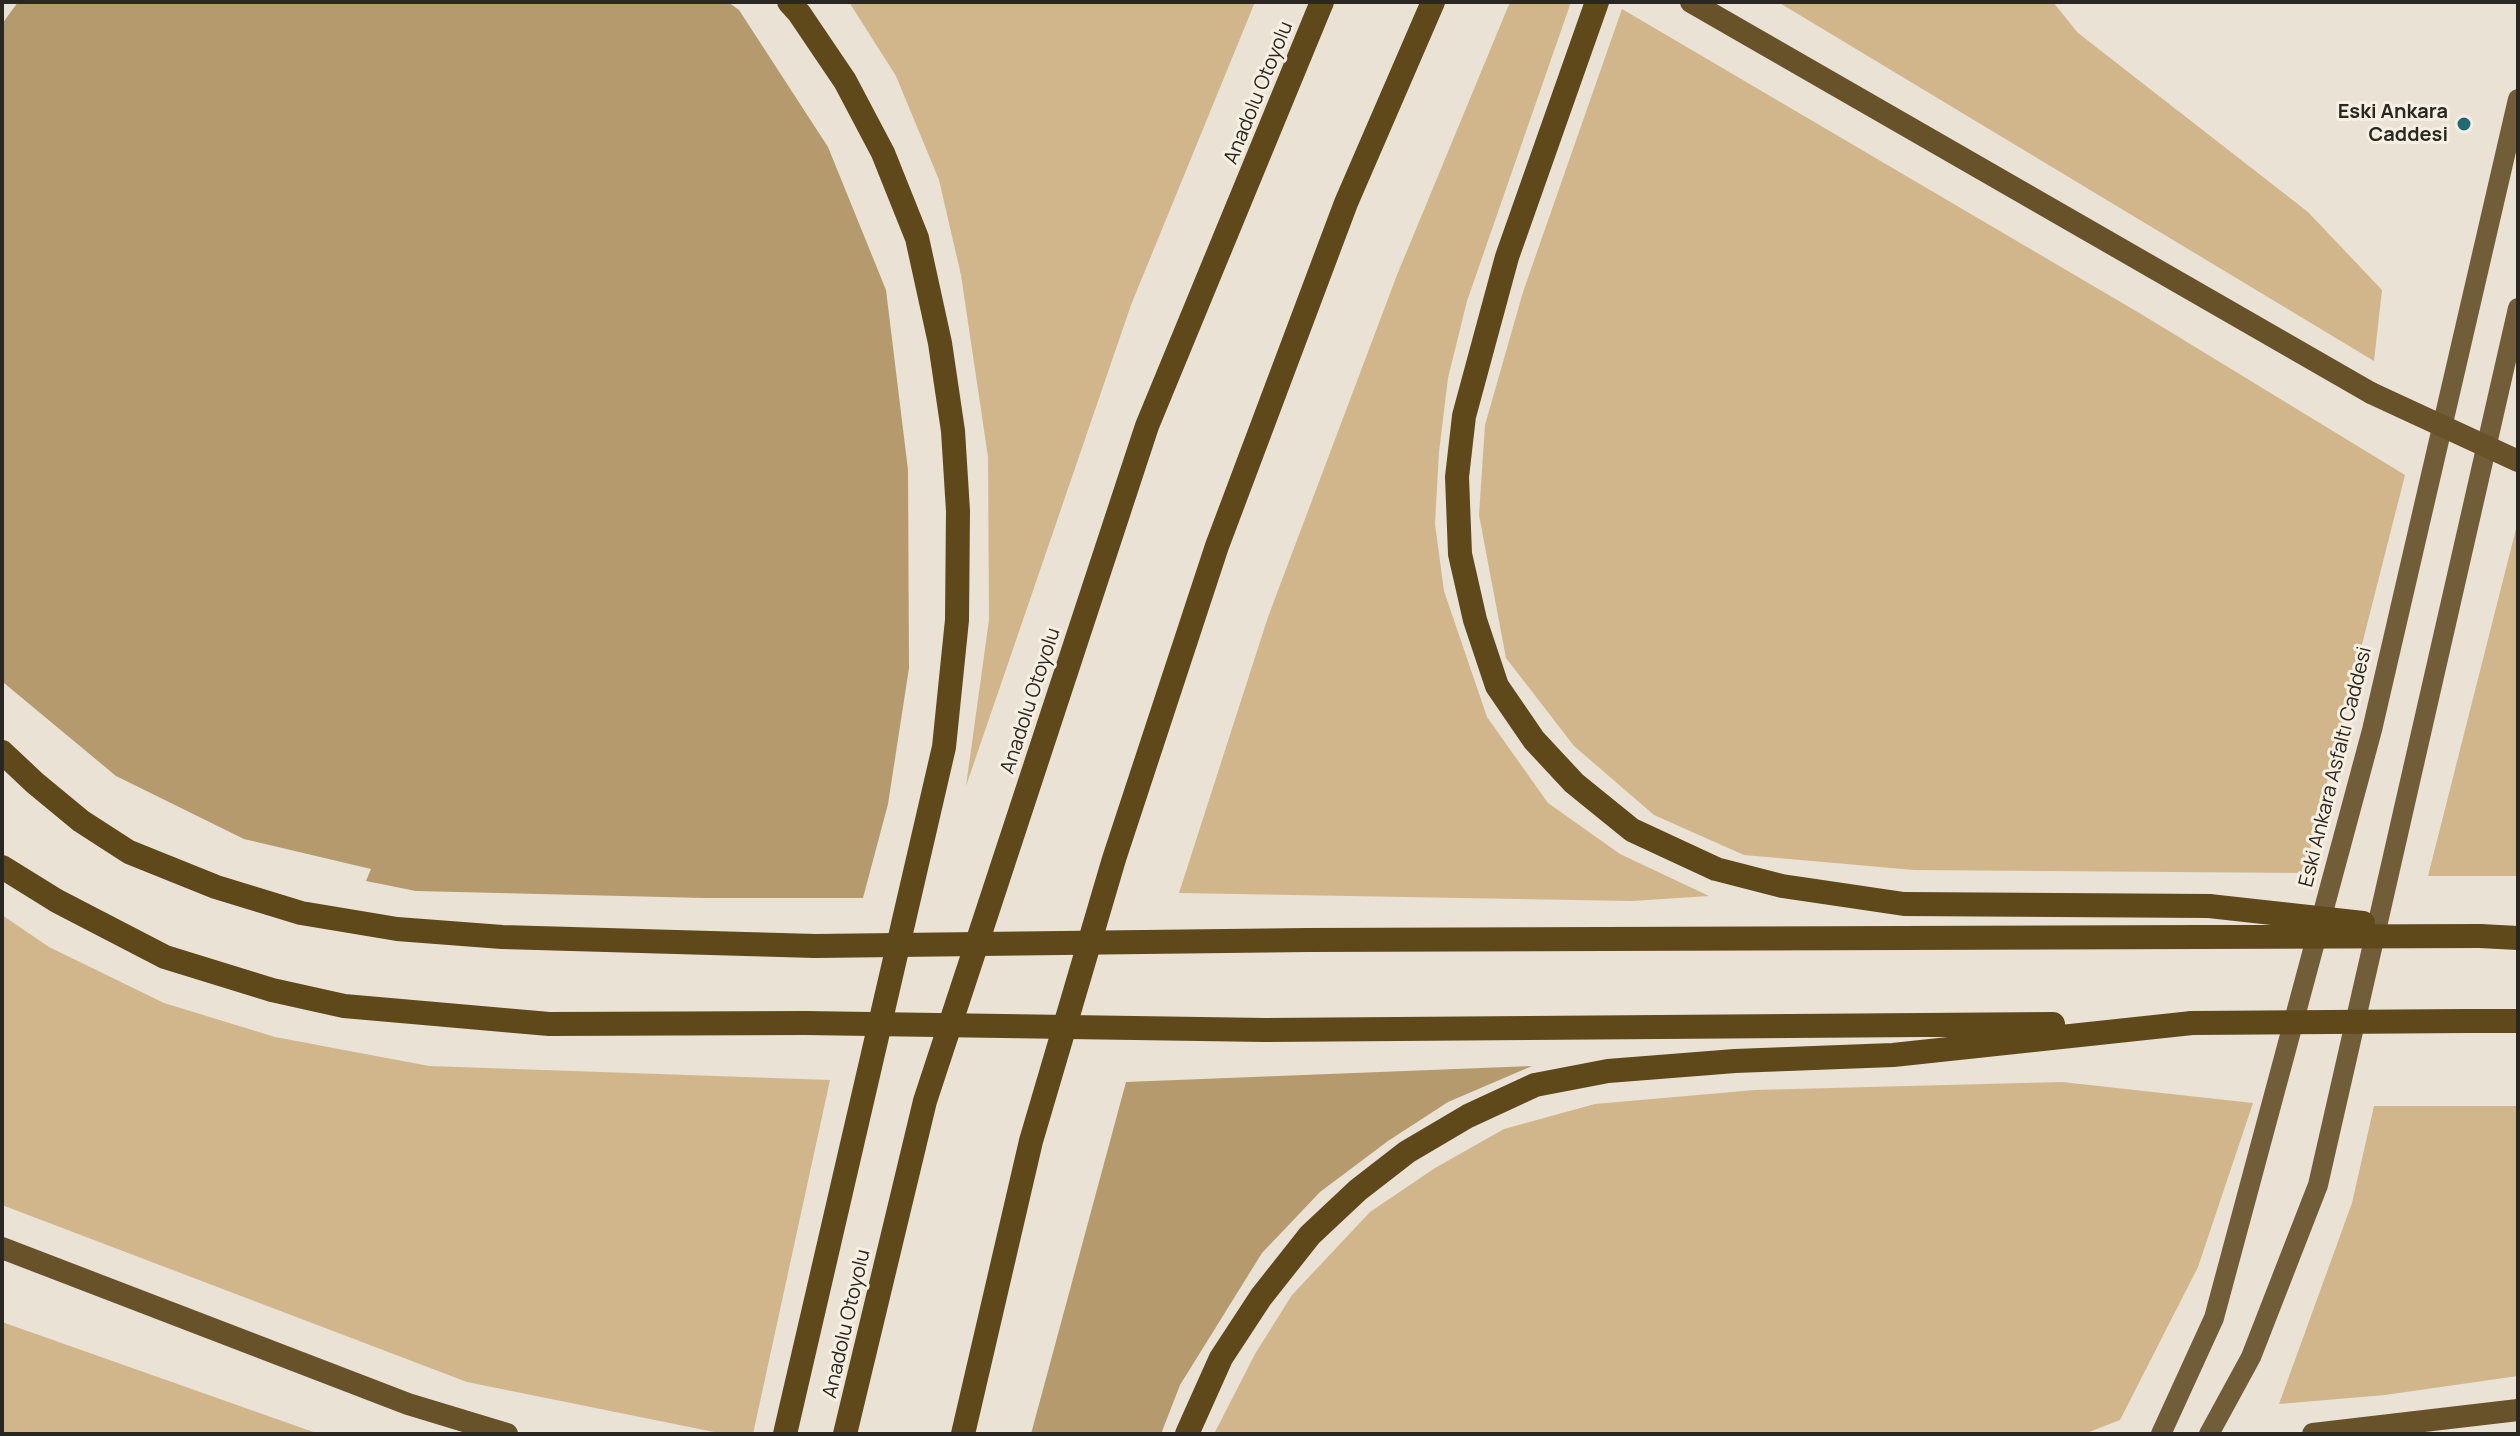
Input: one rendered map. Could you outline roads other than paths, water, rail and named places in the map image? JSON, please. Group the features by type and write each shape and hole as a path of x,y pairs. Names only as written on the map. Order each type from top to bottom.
{"highway":[{"path":"785,1434 944,747 957,620 958,511 953,431 940,343 917,238 883,153 845,81 789,2"},
{"name":"Anadolu Otoyolu","path":"845,1434 925,1101 1132,471 1147,426 1322,2"},
{"path":"963,1434 1031,1141 1114,859 1217,546 1346,203 1433,2"},
{"path":"1597,2 1507,257 1464,416 1457,477 1460,554 1475,620 1497,686 1534,740 1574,783 1632,830 1716,869 1782,886 1904,904 2209,906 2480,936"},
{"path":"1691,2 2371,393 2518,461"},
{"path":"2,752 81,821 129,852 216,887 301,913 397,929 502,937 815,946 1308,940 2518,938"},
{"path":"2,867 57,901 165,957 272,990 344,1006 549,1024 805,1023 1266,1030 2518,1021"},
{"path":"1187,1434 1221,1358 1261,1297 1310,1235 1358,1190 1407,1152 1468,1116 1535,1085 1608,1071 1735,1061 1893,1055 2192,1023"},
{"path":"2,1248 408,1404 507,1434"},
{"path":"2313,1434 2518,1410"}],"main road":[{"name":"Eski Ankara Asfaltı Caddesi","path":"2161,1434 2214,1318 2368,745 2518,99"},
{"path":"2209,1434 2251,1357 2318,1185 2518,308"}],"place":[{"name":"Eski Ankara Caddesi","path":"2464,124"}]}
